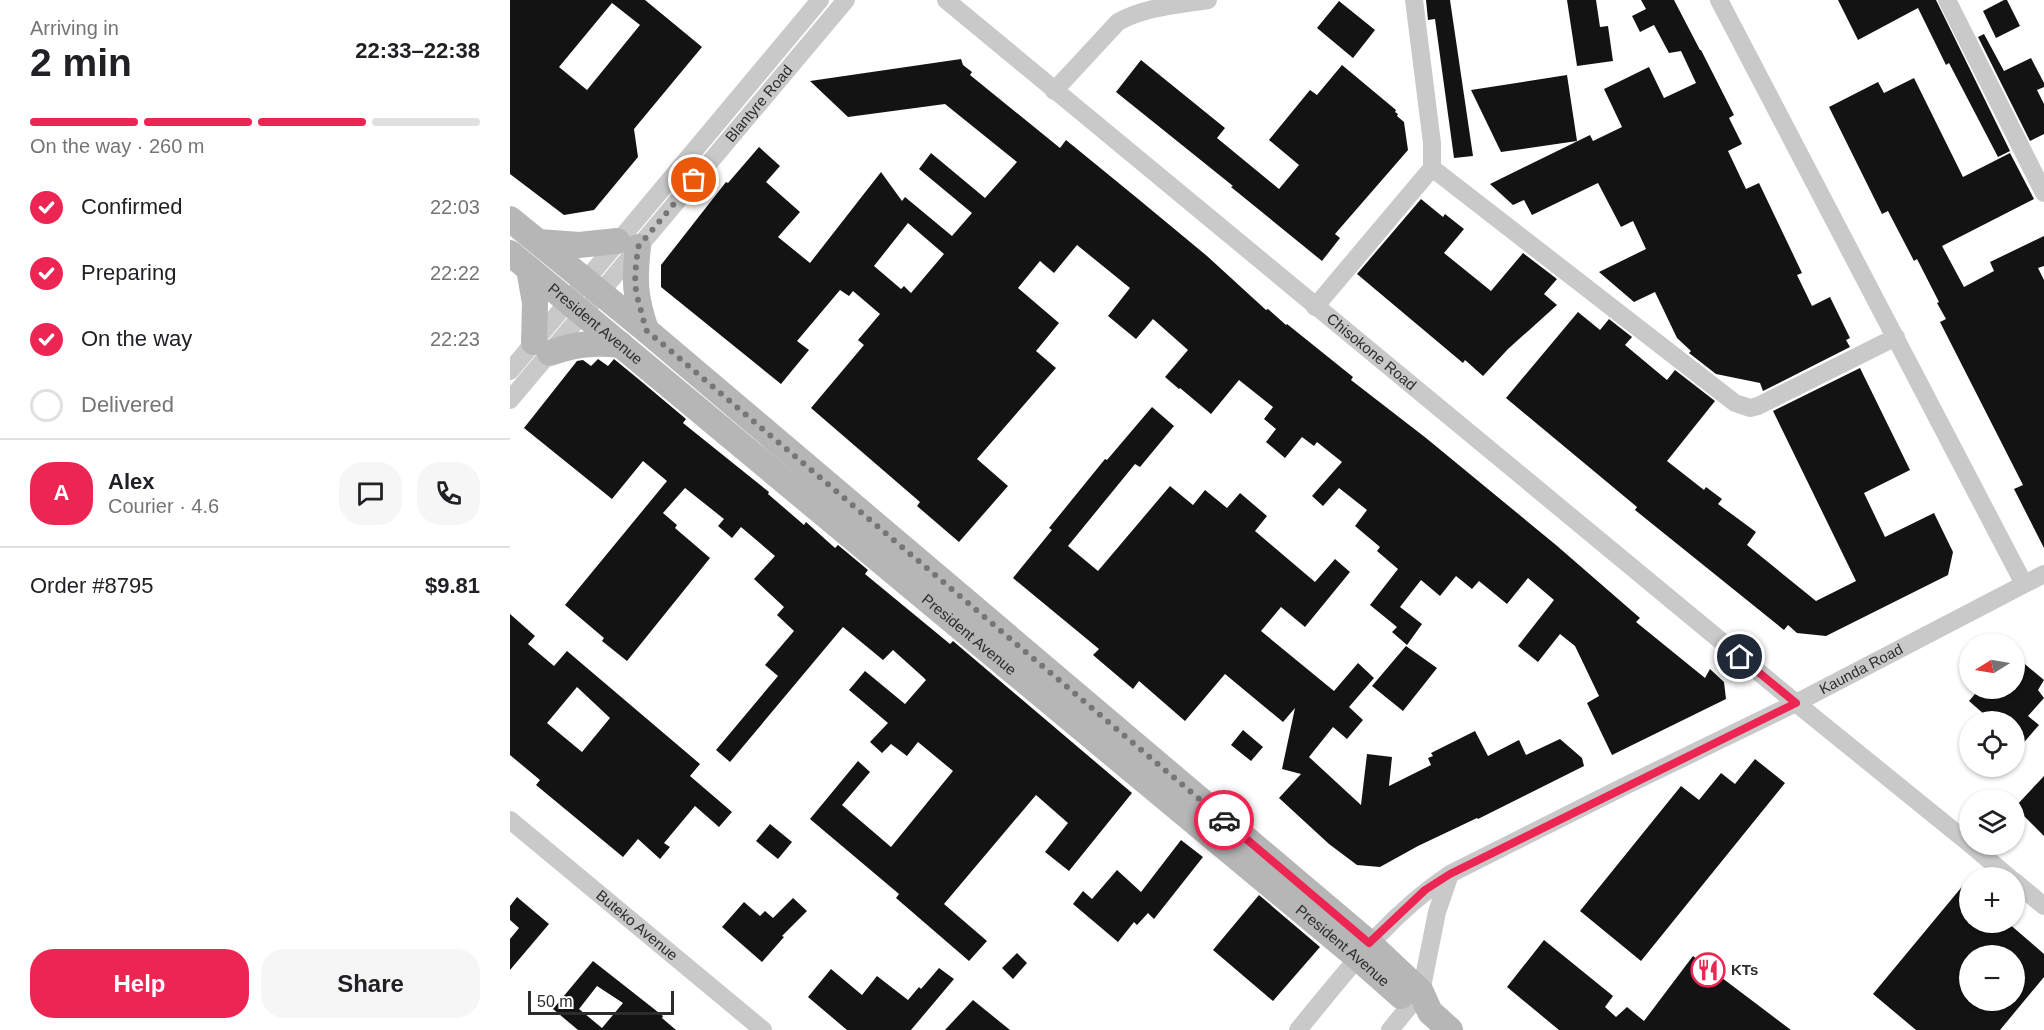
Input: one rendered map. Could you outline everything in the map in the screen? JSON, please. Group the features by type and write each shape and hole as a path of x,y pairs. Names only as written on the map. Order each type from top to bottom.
{"main road":[{"name":"President Avenue","path":"510,219 646,330 1363,950 1450,1030"},
{"path":"539,242 579,245 628,244 635,275 636,292 646,330"},
{"path":"520,261 535,303 542,347 602,342 621,345"},
{"name":"President Avenue","path":"520,261 1363,950"}],"street":[{"name":"Blantyre Road","path":"510,400 542,347 628,244 820,0"},
{"name":"Blantyre Road","path":"628,244 846,0"},
{"name":"Chisokone Road","path":"946,0 1315,307 1959,835"},
{"path":"1054,91 1118,22 1145,11 1208,0"},
{"path":"1315,307 1432,168 1432,143 1414,0"},
{"path":"1719,0 2024,584"},
{"path":"1947,0 2044,193"},
{"path":"1432,168 1743,407 1758,406 1896,337"},
{"name":"Blantyre Road","path":"510,371 542,347"},
{"name":"Kaunda Road","path":"1298,1030 1363,950 1425,890 1450,874 1796,703 2044,574"},
{"name":"Buteko Avenue","path":"510,820 763,1030"},
{"name":"Chisokone Road","path":"1983,855 1997,867"},
{"path":"1390,1030 1420,1003 1437,912 1450,874"},
{"path":"2025,890 2044,906"}],"building":[{"path":"510,0 645,0 702,47 634,129 638,157 594,210 564,215 510,174","holes":["612,3 640,25 587,90 559,67"]},
{"path":"1426,0 1450,0 1473,156 1454,158 1435,19 1428,20"},
{"path":"1567,0 1596,0 1600,27 1608,26 1613,61 1577,66"},
{"path":"1641,0 1674,0 1734,115 1729,118 1742,144 1728,151 1746,189 1759,183 1802,273 1797,275 1812,306 1830,297 1850,338 1846,340 1850,347 1763,391 1760,383 1716,374 1689,353 1691,351 1677,338 1655,292 1634,302 1599,272 1646,249 1633,221 1621,227 1598,183 1532,215 1524,200 1513,205 1490,184 1590,135 1593,141 1622,127 1604,89 1649,67 1664,98 1696,83 1681,51 1669,53 1654,25 1640,32 1632,16 1646,9"},
{"path":"1838,0 1936,0 2010,151 1998,157 1949,63 1946,65 1918,8 1858,40"},
{"path":"2007,0 2020,26 1996,38 1983,11"},
{"path":"1339,1 1375,30 1353,58 1317,28"},
{"path":"1984,34 2004,71 2031,58 2044,83 2044,87 2037,90 2044,104 2044,134 2030,141 1978,37"},
{"path":"961,59 963,65 972,72 970,75 1060,148 1066,140 1207,256 1266,310 1268,309 1353,377 1351,380 1426,438 1556,545 1640,618 1636,622 1705,678 1710,669 1724,682 1726,699 1612,755 1587,703 1599,696 1575,646 1560,634 1538,662 1518,646 1554,600 1528,578 1507,604 1479,581 1472,589 1456,576 1440,596 1421,580 1400,607 1422,624 1407,645 1392,632 1397,627 1370,605 1398,569 1377,551 1380,547 1355,526 1367,510 1339,488 1323,506 1312,496 1342,462 1317,442 1314,446 1302,437 1285,458 1266,442 1276,429 1264,419 1273,407 1239,380 1211,414 1179,389 1165,377 1188,350 1153,319 1136,339 1108,316 1130,288 1077,245 1054,273 1040,261 1018,288 1059,323 1036,351 1056,368 977,459 1008,486 959,542 917,506 920,502 811,408 864,345 858,340 880,314 853,291 849,296 840,290 797,341 809,350 781,384 661,287 661,265 726,182 728,183 759,147 780,166 766,182 800,212 778,237 810,263 881,172 902,201 905,197 952,236 972,213 919,169 931,153 985,198 1017,162 945,104 848,117 810,81","holes":["908,223 944,254 911,293 904,286 901,289 874,266"]},
{"path":"1141,60 1225,128 1217,138 1279,189 1299,165 1269,140 1310,90 1317,95 1342,65 1396,110 1397,116 1404,122 1408,150 1335,234 1340,238 1322,261 1116,92"},
{"path":"1567,75 1577,141 1501,152 1471,90"},
{"path":"1914,78 1963,177 2010,153 2034,199 1942,246 1964,287 1994,271 1990,262 2044,236 2044,266 2038,268 2044,280 2044,548 2014,489 2023,485 1940,322 1946,319 1937,303 1939,302 1917,259 1914,261 1888,211 1882,214 1829,107 1878,82 1884,93"},
{"path":"1421,199 1443,217 1445,214 1464,229 1444,253 1491,291 1523,253 1557,279 1544,294 1557,305 1508,349 1483,376 1465,360 1463,363 1357,274"},
{"path":"1578,312 1600,330 1609,319 1632,337 1625,345 1667,380 1675,370 1715,401 1667,461 1704,490 1706,487 1722,499 1718,504 1756,532 1747,545 1816,601 1856,581 1773,411 1860,368 1910,470 1864,493 1885,537 1934,513 1953,552 1948,575 1826,636 1797,633 1788,625 1784,630 1635,510 1637,507 1506,398"},
{"path":"598,359 608,366 614,359 686,419 683,423 769,492 768,494 804,525 806,522 835,548 838,545 868,570 865,574 950,644 953,641 1132,793 1069,871 1045,852 1068,823 1036,795 944,904 987,941 969,961 896,898 899,894 810,819 858,761 870,772 842,805 891,847 953,771 918,742 907,756 891,744 882,753 870,742 888,723 849,690 865,671 905,704 926,680 893,650 883,660 843,627 730,762 716,750 778,676 765,665 794,631 777,615 784,607 754,579 775,556 741,527 732,538 718,526 724,519 685,488 663,513 677,525 675,528 710,558 627,661 602,641 604,638 565,605 667,481 643,461 612,499 524,428 577,361 583,360 591,366"},
{"path":"1152,407 1174,426 1140,467 1135,464 1068,546 1098,571 1170,486 1193,505 1205,490 1227,508 1240,493 1267,516 1255,531 1315,582 1335,559 1350,572 1305,627 1281,607 1261,631 1334,691 1358,663 1374,678 1349,707 1363,720 1347,739 1333,727 1309,757 1361,805 1367,754 1392,757 1389,786 1431,765 1428,758 1433,756 1431,753 1475,731 1488,756 1519,740 1526,755 1560,739 1582,758 1584,766 1418,846 1380,867 1357,865 1329,844 1279,798 1301,774 1282,769 1295,708 1283,722 1225,674 1185,721 1139,681 1133,689 1093,655 1099,649 1013,578 1052,530 1049,528 1105,459 1107,460"},
{"path":"510,614 535,636 528,644 554,666 567,651 700,764 690,776 732,812 719,827 695,806 664,843 670,847 660,859 638,839 623,857 536,785 540,780 510,755","holes":["577,687 610,718 582,752 547,723"]},
{"path":"1406,646 1437,668 1403,711 1372,686"},
{"path":"2025,664 2044,680 2038,690 2044,698 2028,716 2039,725 2025,741 2025,711 1980,711 1969,701 1971,699 2025,699"},
{"path":"1243,730 1263,747 1251,761 1231,745"},
{"path":"1755,759 1785,783 1641,961 1580,911 1681,786 1699,800 1721,773 1735,784"},
{"path":"2044,776 2044,836 2025,817 2025,796"},
{"path":"770,824 792,842 778,859 756,841"},
{"path":"1181,840 1203,857 1154,919 1148,913 1137,925 1134,922 1118,942 1073,904 1083,891 1092,899 1117,870 1141,892"},
{"path":"1959,890 1959,933 2020,933 2044,954 2044,977 2025,1000 2025,945 1959,945 1959,1011 2016,1011 2000,1030 1916,1030 1873,994"},
{"path":"1259,895 1320,947 1273,1001 1213,950"},
{"path":"517,897 549,924 510,970 510,939 519,928 510,920 510,906"},
{"path":"793,898 807,911 782,936 784,937 762,962 722,927 744,902 760,916 765,911 773,918"},
{"path":"1544,940 1613,996 1605,1007 1616,1017 1627,1007 1644,1021 1693,956 1791,1030 1559,1030 1507,987"},
{"path":"1017,953 1027,963 1013,979 1002,968"},
{"path":"593,961 663,1016 662,1018 676,1030 578,1030 553,1009","holes":["597,986 623,1003 602,1028 579,1009"]},
{"path":"939,968 954,979 911,1030 847,1030 808,997 831,969 862,995 877,976 908,1000"},
{"path":"973,1000 1010,1030 945,1030"}],"way so far":[{"path":"694,180 638,247 636,292 646,330 1224,820"}],"place":[{"name":"KTs","path":"1708,970"}],"route":[{"path":"1224,820 1369,943 1425,890 1450,874 1796,703 1740,657"}]}
